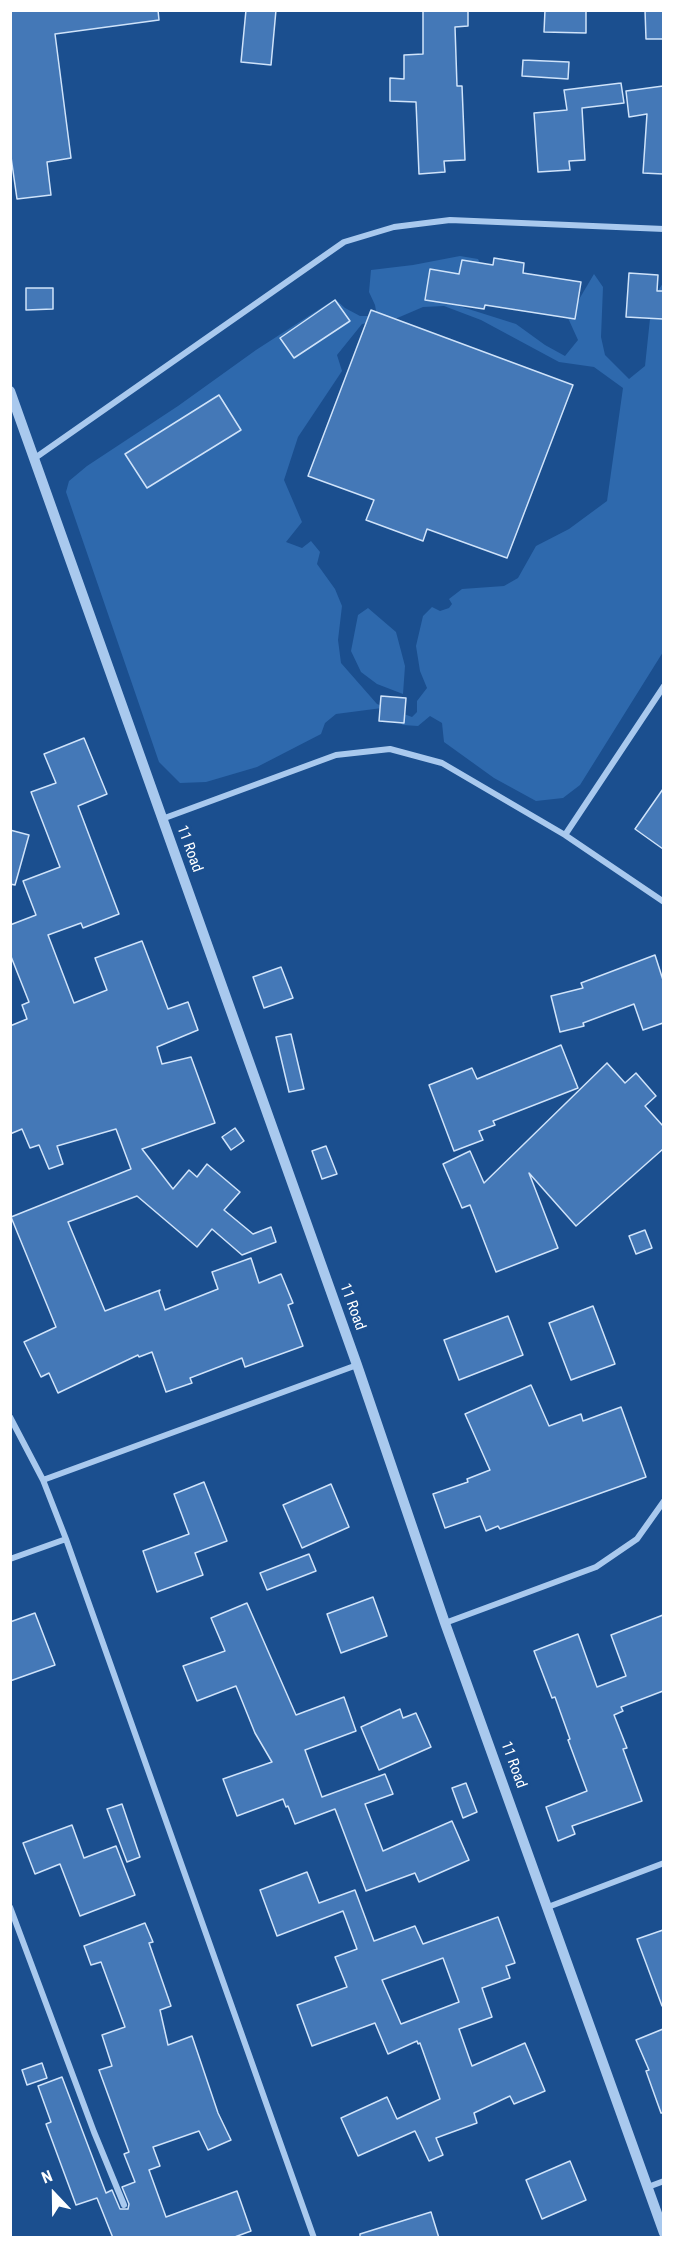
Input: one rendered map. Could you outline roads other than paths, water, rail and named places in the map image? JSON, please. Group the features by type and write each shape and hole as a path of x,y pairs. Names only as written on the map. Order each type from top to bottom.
{"street":[{"path":"35,458 344,242 394,226 450,220 663,230"},
{"name":"11 Road","path":"10,391 663,2233"},
{"path":"564,835 663,686"},
{"path":"162,819 336,755 390,749 442,763 564,835 663,902"},
{"path":"43,1480 357,1365"},
{"path":"10,1417 43,1480 66,1539 314,2238"},
{"path":"445,1623 596,1567 637,1539 663,1501"},
{"path":"10,1559 66,1539"},
{"path":"548,1907 663,1863"},
{"path":"10,1907 94,2132 124,2205"},
{"path":"648,2187 663,2181"}]}
